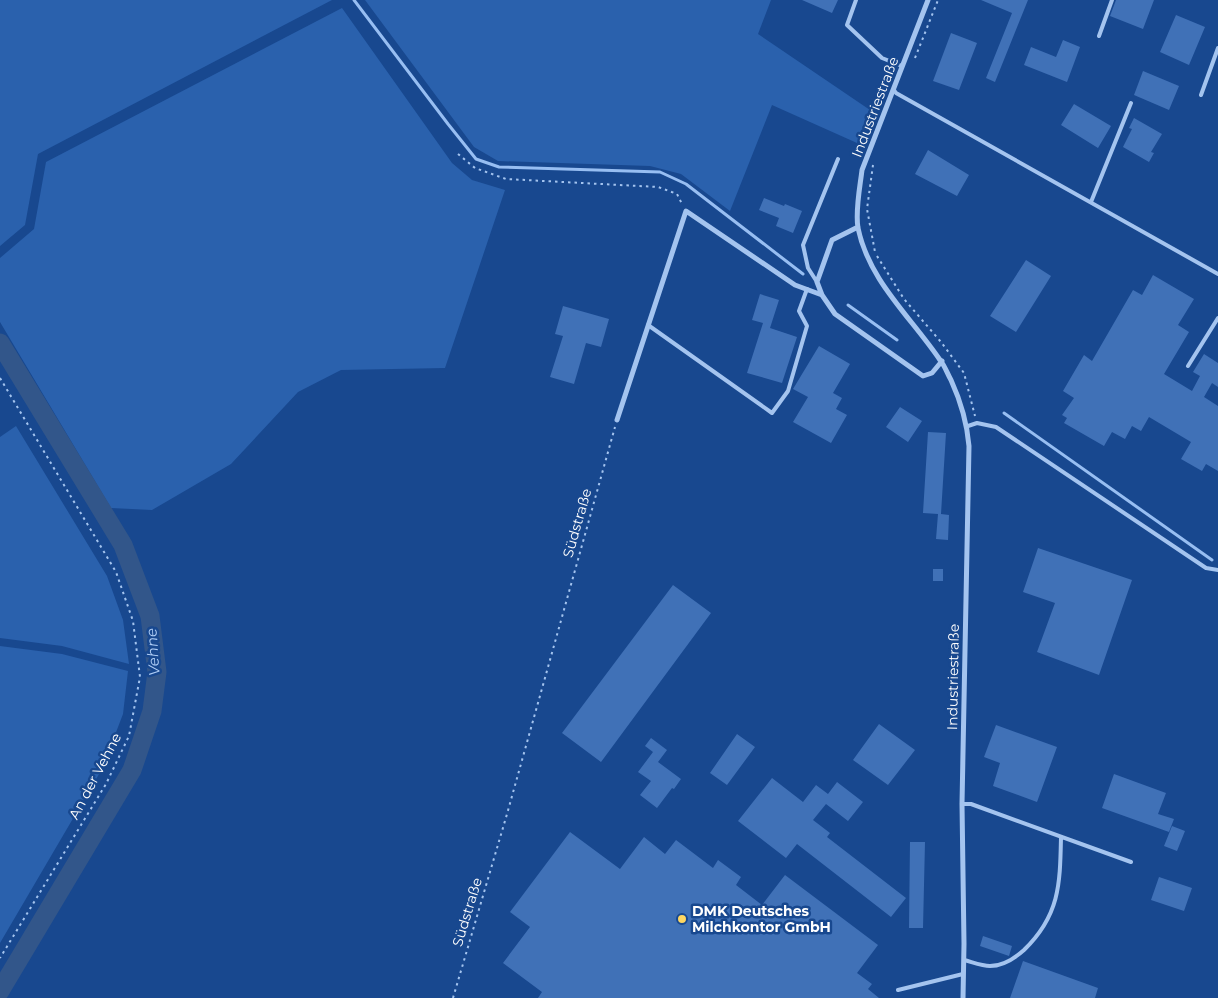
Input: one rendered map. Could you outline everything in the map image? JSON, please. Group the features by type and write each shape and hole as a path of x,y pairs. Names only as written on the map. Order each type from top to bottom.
{"street":[{"name":"Industriestraße","path":"928,0 862,170 858,197 858,226 871,265 883,285 942,361 960,400 968,426 962,804 963,998"},
{"path":"617,420 686,211 795,285 822,295"},
{"path":"858,226 832,240 817,282 822,295 835,314 923,376 932,373 942,361"}],"lane":[{"path":"856,0 847,25 882,58 902,66"},
{"path":"1099,36 1112,0"},
{"path":"1201,95 1218,48"},
{"path":"894,90 896,93 1218,274"},
{"path":"1091,202 1132,103"},
{"path":"817,282 808,268 803,245 838,159"},
{"path":"648,325 772,412 788,391 807,326 798,311 807,289"},
{"path":"1188,366 1218,318"},
{"path":"968,426 977,423 996,427 1206,568 1218,570"},
{"path":"962,804 971,804 1131,862"},
{"path":"964,960 989,966 1004,963 1019,954 1033,941 1048,921 1056,896 1060,871 1061,837"},
{"path":"898,990 963,974"}],"path":[{"path":"914,61 938,0"},
{"path":"458,154 475,168 506,179 658,187 677,194 686,211"},
{"path":"873,164 867,209 875,253 904,298 964,373 977,423"},
{"name":"An der Vehne","path":"0,378 116,572 133,620 140,676 129,736 106,784 0,958"},
{"name":"Südstraße","path":"453,998 508,814 617,420"}],"shaded area":[{"path":"0,0 332,0 38,154 25,225 0,246"},
{"path":"365,0 771,0 758,34 870,110 857,143 772,105 730,211 681,174 650,166 498,161 474,147"},
{"path":"342,8 452,163 472,180 505,190 445,368 341,370 298,392 231,464 152,510 111,508 0,322 0,258 34,229 46,162"},
{"path":"16,426 107,576 123,620 129,664 62,646 0,638 0,437"},
{"path":"0,646 62,654 128,671 123,714 102,769 0,943"}],"building":[{"path":"802,0 838,0 832,13"},
{"path":"981,0 1028,0 995,82 986,78 1012,13"},
{"path":"1116,0 1154,0 1143,29 1110,16"},
{"path":"1176,15 1205,27 1189,65 1160,52"},
{"path":"951,33 977,43 959,90 933,81"},
{"path":"1063,40 1080,47 1067,82 1024,65 1031,47 1056,57"},
{"path":"1143,71 1179,86 1169,110 1134,95"},
{"path":"1074,104 1111,126 1098,148 1061,125"},
{"path":"1134,118 1162,134 1151,152 1154,153 1149,162 1123,147 1132,129 1129,128"},
{"path":"928,150 969,175 957,196 915,174"},
{"path":"764,198 802,211 793,233 776,226 779,218 759,210"},
{"path":"1026,260 1051,276 1016,332 990,316"},
{"path":"1153,275 1194,299 1178,325 1189,332 1164,374 1192,391 1200,376 1193,372 1204,354 1218,363 1218,387 1212,383 1204,397 1218,406 1218,471 1206,464 1202,471 1181,459 1191,442 1149,417 1141,431 1132,426 1125,439 1112,432 1104,446 1064,423 1067,418 1062,415 1074,398 1063,391 1084,355 1092,361 1133,290 1142,295"},
{"path":"760,294 779,300 770,328 797,337 782,383 747,373 763,323 752,320"},
{"path":"563,306 609,319 601,347 586,343 574,384 550,377 563,336 555,334"},
{"path":"819,346 850,364 833,393 842,398 836,409 847,415 831,443 793,422 808,397 793,389"},
{"path":"900,407 922,421 908,442 886,427"},
{"path":"928,432 946,433 941,514 949,515 948,540 936,539 938,514 923,513"},
{"path":"1038,548 1132,580 1099,675 1037,652 1055,603 1023,592"},
{"path":"933,569 943,569 943,581 933,581"},
{"path":"673,585 711,613 601,762 562,733"},
{"path":"879,724 915,750 888,785 853,760"},
{"path":"996,725 1057,747 1037,802 993,786 1000,763 984,757"},
{"path":"737,734 755,747 727,785 710,773"},
{"path":"651,738 667,750 658,762 681,779 657,808 640,795 651,781 638,772 653,752 645,746"},
{"path":"1114,774 1166,793 1158,814 1174,819 1169,832 1102,808"},
{"path":"772,778 803,802 816,785 828,794 837,782 863,802 848,821 826,804 813,820 830,833 827,837 906,898 891,917 797,844 786,858 738,821"},
{"path":"1172,826 1185,831 1177,851 1164,846"},
{"name":"DMK Deutsches Milchkontor GmbH","path":"570,832 620,869 644,837 665,854 676,840 713,868 718,860 741,877 736,885 762,905 785,875 878,945 857,973 872,984 868,989 879,998 538,998 542,992 503,963 530,927 510,912"},
{"path":"910,842 925,842 923,928 909,928"},
{"path":"1159,877 1192,888 1184,911 1151,900"},
{"path":"983,936 1012,946 1009,956 980,946"},
{"path":"1023,961 1098,988 1095,998 1010,998"}],"waterway":[{"path":"354,0 476,159 499,167 660,172 686,184 803,274"},
{"path":"848,305 897,340"},
{"name":"Vehne","path":"0,343 123,545 150,616 157,672 152,711 132,770 0,991"},
{"path":"1004,413 1212,560"}],"place":[{"name":"DMK Deutsches Milchkontor GmbH","path":"682,919"}]}
